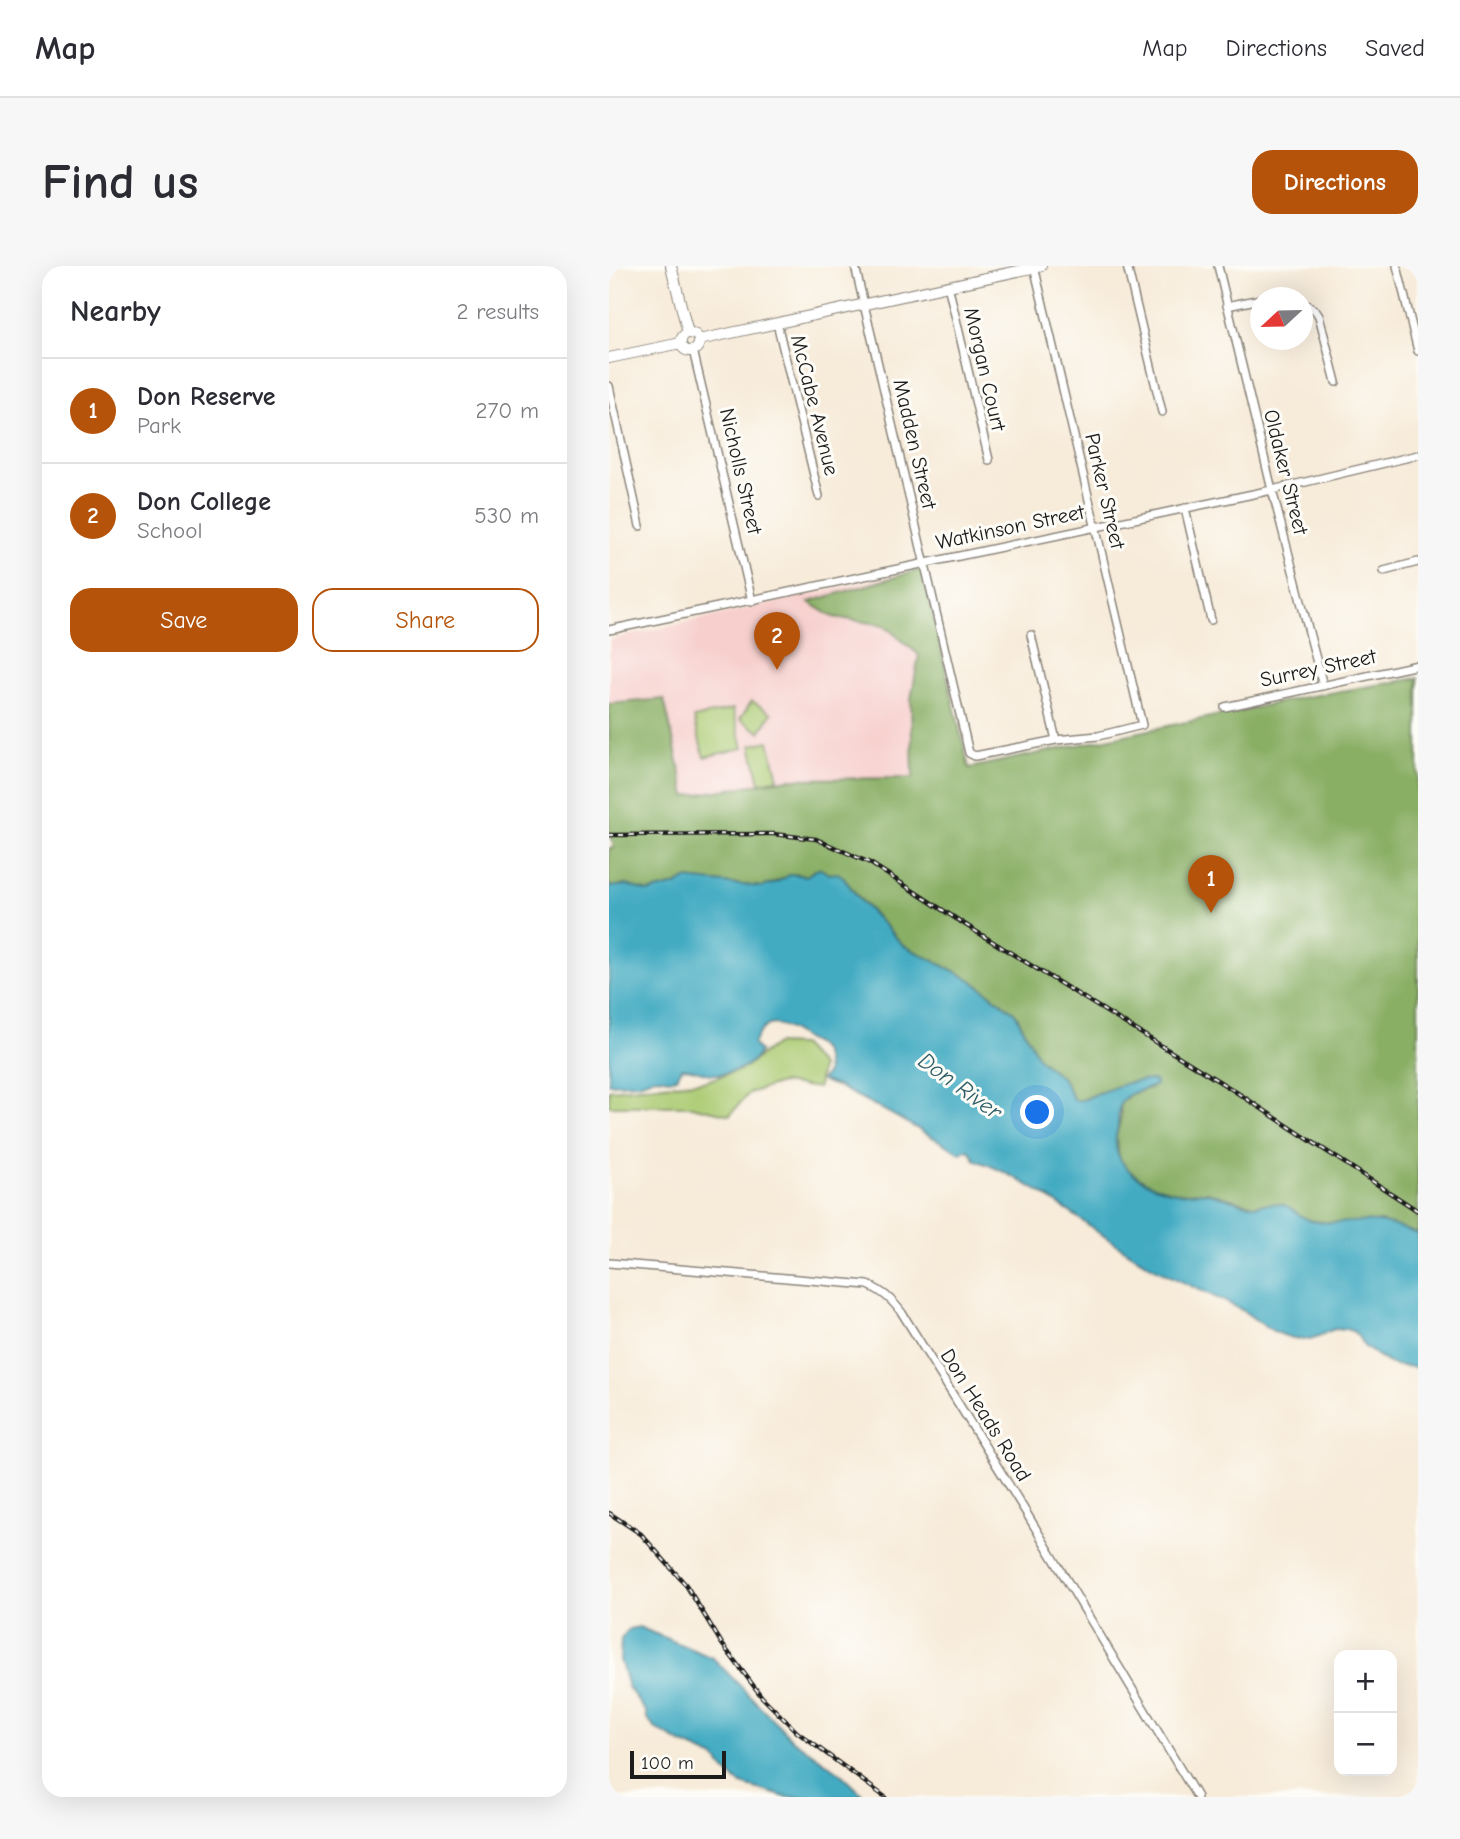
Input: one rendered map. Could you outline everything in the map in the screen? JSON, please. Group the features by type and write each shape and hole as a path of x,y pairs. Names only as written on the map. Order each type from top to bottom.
{"street":[{"path":"671,266 688,333"},
{"name":"Madden Street","path":"855,266 969,753 975,756 1056,740"},
{"path":"699,340 1037,266"},
{"name":"Parker Street","path":"1037,266 1142,725 1098,736 1056,740"},
{"path":"1127,266 1162,412"},
{"name":"Oldaker Street","path":"1217,266 1323,686"},
{"path":"1398,266 1414,313 1418,351"},
{"name":"Morgan Court","path":"948,285 989,460"},
{"path":"1227,306 1250,301"},
{"path":"1313,309 1319,316 1336,382"},
{"name":"McCabe Avenue","path":"777,323 819,496"},
{"path":"688,333 694,333 699,340 698,346 693,350 686,350 681,343 688,333"},
{"path":"609,358 681,343"},
{"name":"Nicholls Street","path":"693,350 752,601"},
{"path":"609,386 640,526"},
{"name":"Watkinson Street","path":"609,631 1272,490 1418,455"},
{"path":"1185,508 1211,620"},
{"path":"1384,571 1418,562"},
{"path":"1031,635 1056,740"},
{"name":"Surrey Street","path":"1226,706 1418,665"},
{"name":"Don Heads Road","path":"609,1263 868,1285 890,1298 1027,1514 1197,1797"}],"shaded area":[{"path":"922,569 969,768 913,779 685,796 664,699 609,704 609,640"}],"green space":[{"path":"922,569 969,768 1300,698 1418,678 1418,1234 1381,1222 1342,1224 1313,1221 1281,1204 1253,1205 1207,1192 1180,1193 1151,1185 1124,1167 1119,1157 1116,1137 1121,1117 1120,1103 1130,1094 1151,1088 1100,1092 1080,1101 1074,1100 1063,1079 1039,1059 1015,1013 970,979 904,946 843,877 815,870 806,876 795,874 762,887 686,879 676,885 648,892 627,885 609,887 609,848 614,848 609,829 609,704 664,699 686,796 789,779 913,778 911,699 919,655 884,625 833,617 809,602"},
{"path":"752,701 772,713 760,732 740,719"},
{"path":"733,709 743,748 704,757 694,718"},
{"path":"769,741 778,779 760,783 751,745"},
{"path":"776,1044 801,1045 821,1066 818,1088 781,1083 749,1093 730,1115 691,1106 609,1106 609,1090 706,1081 741,1070"}],"water":[{"name":"Don River","path":"819,868 829,874 838,873 843,877 860,900 904,946 970,979 1015,1013 1039,1059 1063,1079 1074,1100 1085,1099 1129,1083 1143,1080 1156,1082 1156,1085 1126,1097 1119,1110 1116,1144 1119,1156 1125,1166 1145,1181 1181,1193 1208,1193 1257,1205 1281,1204 1313,1221 1382,1223 1418,1234 1418,1368 1387,1362 1365,1347 1354,1332 1345,1329 1339,1328 1307,1339 1279,1334 1240,1309 1164,1273 1022,1181 975,1160 970,1151 961,1153 880,1108 821,1080 827,1073 821,1049 782,1026 776,1024 764,1028 753,1045 760,1051 757,1057 746,1066 731,1072 710,1074 682,1068 677,1077 671,1079 655,1077 639,1083 609,1084 609,887 627,885 648,892 676,885 686,879 762,887 791,874 806,876"},
{"path":"639,1627 713,1658 793,1740 839,1772 865,1797 786,1797 751,1787 739,1783 715,1758 655,1728 628,1687 620,1660 621,1639 629,1629"}],"railway":[{"path":"609,835 773,834 816,839 870,863 1233,1090 1418,1211"},
{"path":"609,1513 641,1534 686,1585 722,1644 762,1697 797,1732 885,1797"}],"place":[{"name":"Don College","path":"777,670"},
{"name":"Don Reserve","path":"1211,913"}]}
